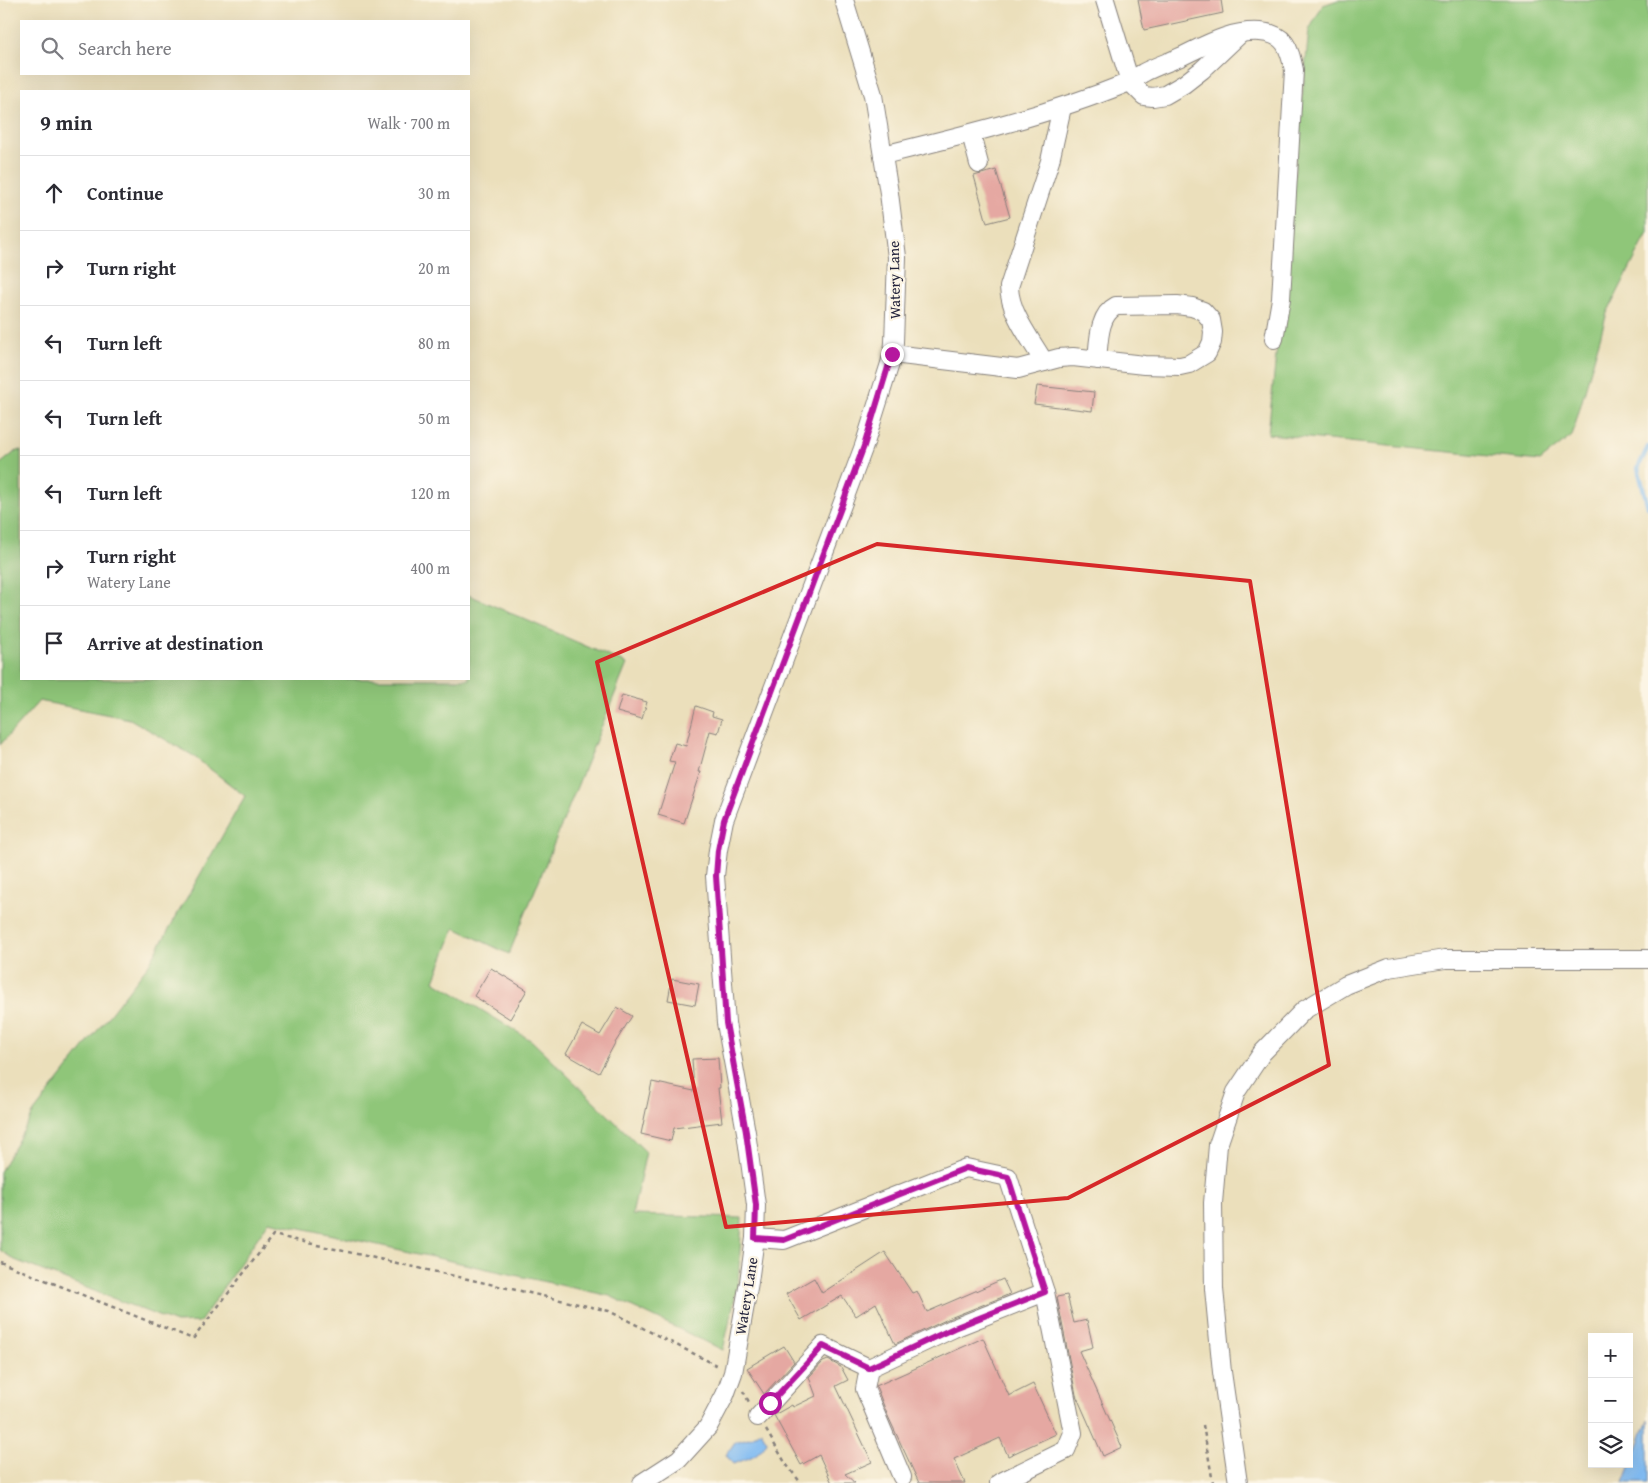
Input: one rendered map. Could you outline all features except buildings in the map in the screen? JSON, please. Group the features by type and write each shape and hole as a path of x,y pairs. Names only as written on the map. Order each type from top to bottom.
{"street":[{"name":"Watery Lane","path":"642,1483 680,1459 708,1428 725,1395 733,1373 749,1282 755,1238 756,1205 746,1132 726,1023 716,876 718,850 724,820 864,446 892,354 896,307 897,257 889,193 873,95 844,0"},
{"path":"1105,0 1130,82 1144,96 1165,95 1202,70 1242,32"},
{"path":"883,155 971,134 1062,106 1130,82 1143,73 1223,38 1242,32 1262,32 1277,36 1285,42 1294,70 1281,299 1274,339"},
{"path":"1044,362 1014,310 1009,298 1008,287 1050,161 1062,106"},
{"path":"971,134 979,164"},
{"path":"892,354 1018,369 1059,358 1072,357 1097,360 1144,365 1180,366 1189,364 1207,353 1212,342 1211,320 1203,311 1192,307 1178,305 1116,306 1110,309 1105,317 1099,339 1097,360"},
{"path":"1238,1483 1222,1372 1214,1289 1213,1203 1218,1145 1236,1092 1262,1053 1304,1010 1346,985 1389,968 1445,959 1648,959"},
{"path":"755,1238 784,1240 966,1168 1008,1177 1045,1292 1073,1433 1066,1450 999,1483"},
{"path":"869,1368 954,1328 1045,1292"},
{"path":"758,1417 823,1346 869,1368"},
{"path":"869,1368 865,1389 902,1477"}],"path":[{"path":"0,1262 193,1339 273,1235 609,1311 733,1373"},
{"path":"1203,1425 1212,1483"}],"highlighted area":[{"path":"877,544 1250,581 1329,1065 1068,1198 726,1227 597,662"}],"green space":[{"path":"1338,0 1648,0 1648,233 1607,313 1572,436 1540,461 1268,434 1309,30 1323,5"},
{"path":"20,450 20,680 470,680 470,595 627,664 509,954 455,928 434,981 532,1041 646,1152 632,1215 742,1218 738,1284 723,1350 610,1296 269,1221 200,1322 176,1323 15,1260 0,1250 0,1172 34,1112 149,964 245,796 192,755 130,719 39,701 0,745 0,464"}],"water":[{"path":"1648,1419 1648,1483 1624,1483 1630,1468 1633,1468 1633,1459"},
{"path":"761,1431 767,1441 764,1446 757,1454 733,1464 726,1455 735,1442 752,1437"}],"waterway":[{"path":"1648,447 1638,468 1648,507"}],"route":[{"path":"770,1403 823,1346 869,1368 954,1328 1045,1292 1008,1177 966,1168 784,1240 755,1238 756,1205 746,1132 726,1023 716,876 718,850 724,820 864,446 892,354"}]}
